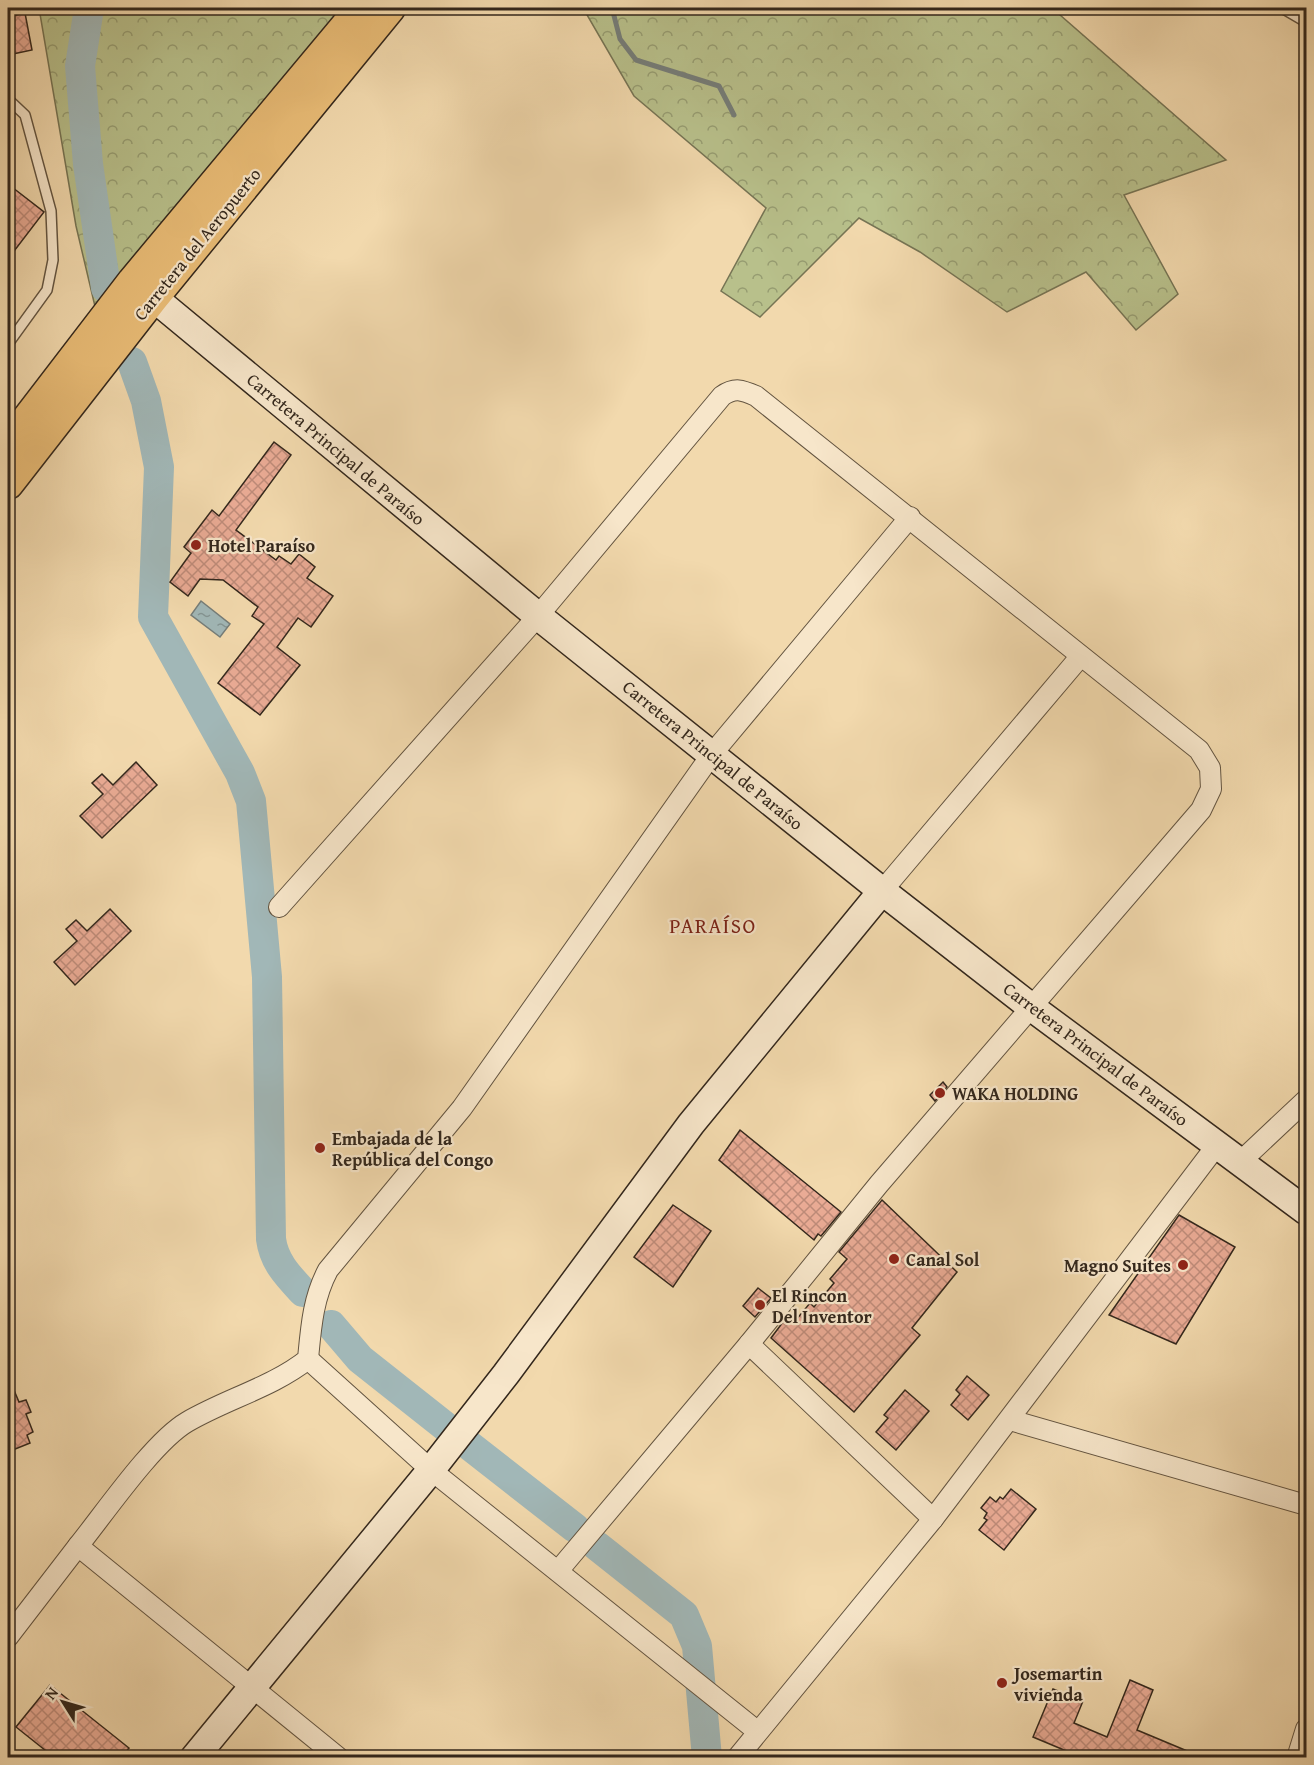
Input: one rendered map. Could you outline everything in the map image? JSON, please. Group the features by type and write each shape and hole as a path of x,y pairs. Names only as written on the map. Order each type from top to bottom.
{"main road":[{"name":"Carretera del Aeropuerto","path":"8,484 143,290 361,8"},
{"name":"Carretera del Aeropuerto","path":"8,444 390,8"}],"street":[{"name":"Carretera Principal de Paraíso","path":"143,290 537,616 882,891 1031,1007 1239,1163 1306,1210"},
{"path":"279,907 537,616 722,396 731,390 741,390 756,396 910,517 1080,657 1199,750 1210,768 1211,789 1201,810 879,1184 749,1344 558,1570"},
{"path":"8,1637 147,1461 185,1423 292,1371 308,1359 312,1315 318,1288 328,1270 462,1108 712,754 910,517"},
{"path":"194,1758 431,1470 506,1374 691,1124 882,891 1080,657"},
{"path":"1239,1163 1306,1100"},
{"path":"737,1758 933,1519 1217,1145"},
{"path":"749,1344 933,1519"},
{"path":"308,1359 431,1470 757,1731"},
{"path":"1010,1420 1306,1505"},
{"path":"78,1546 339,1758"},
{"path":"1297,1758 1306,1729"}],"lane":[{"path":"1282,8 1306,22"},
{"path":"8,99 25,115 51,211 53,260 47,290 8,344"}],"green space":[{"path":"39,8 377,8 106,353 76,226"},
{"path":"583,8 1052,8 1226,160 1124,195 1178,294 1136,330 1086,272 1007,312 920,252 859,218 760,317 721,291 766,208 634,96"}],"water":[{"path":"201,601 230,624 220,637 191,615"}],"building":[{"path":"25,13 32,50 8,55 8,17"},
{"path":"8,184 44,212 8,259"},
{"path":"274,442 291,455 236,530 276,560 279,556 291,564 299,554 315,567 307,578 333,596 311,627 298,618 277,647 300,665 260,715 218,683 264,624 252,616 258,607 223,580 200,579 188,596 170,582 191,553 184,547 212,510 219,516"},
{"path":"136,762 157,785 102,838 80,816 103,794 92,783 102,774 113,785"},
{"path":"110,909 131,931 75,985 54,962 77,941 66,929 76,920 87,931"},
{"path":"943,1082 947,1087 935,1101 930,1095"},
{"path":"740,1130 841,1212 821,1236 818,1234 814,1240 719,1160"},
{"path":"882,1200 957,1272 912,1328 920,1335 854,1412 771,1338 789,1314 796,1320 810,1303 814,1307 834,1283 830,1279 847,1259 839,1252"},
{"path":"673,1205 711,1231 673,1287 634,1257"},
{"name":"Magno Suites","path":"1179,1215 1235,1247 1176,1344 1109,1315"},
{"name":"El Rincon Del Inventor","path":"758,1288 771,1298 755,1317 743,1306"},
{"path":"8,1376 19,1402 26,1400 31,1412 26,1414 33,1432 27,1435 30,1443 8,1452"},
{"path":"967,1376 989,1395 968,1420 951,1405 960,1394 956,1390"},
{"path":"905,1390 929,1411 896,1450 876,1432 888,1418 884,1415"},
{"path":"1011,1489 1036,1509 1004,1550 979,1530 987,1520 984,1518 987,1513 981,1508 990,1497 996,1502 1000,1497 1003,1499"},
{"path":"1130,1680 1153,1690 1137,1730 1204,1758 1083,1758 1033,1737 1053,1689 1083,1701 1074,1723 1107,1737"},
{"path":"50,1685 129,1748 121,1758 55,1758 16,1727"}],"waterway":[{"path":"89,8 80,66 88,164 106,288"},
{"path":"612,8 620,39 636,60 719,86 734,115"},
{"path":"132,362 146,401 159,467 153,617 240,773 251,801 267,977 271,1239 278,1262 303,1292"},
{"path":"331,1325 360,1359 446,1427"},
{"path":"470,1446 575,1528"},
{"path":"597,1546 684,1615 697,1646 707,1758"}],"place":[{"name":"Hotel Paraíso","path":"196,545"},
{"name":"WAKA HOLDING","path":"940,1093"},
{"name":"Embajada de la República del Congo","path":"320,1148"},
{"name":"Canal Sol","path":"894,1259"},
{"name":"Magno Suites","path":"1183,1265"},
{"name":"El Rincon Del Inventor","path":"760,1305"},
{"name":"Josemartin vivienda","path":"1002,1683"}],"district":[{"name":"PARAÍSO","path":"713,925"}]}
